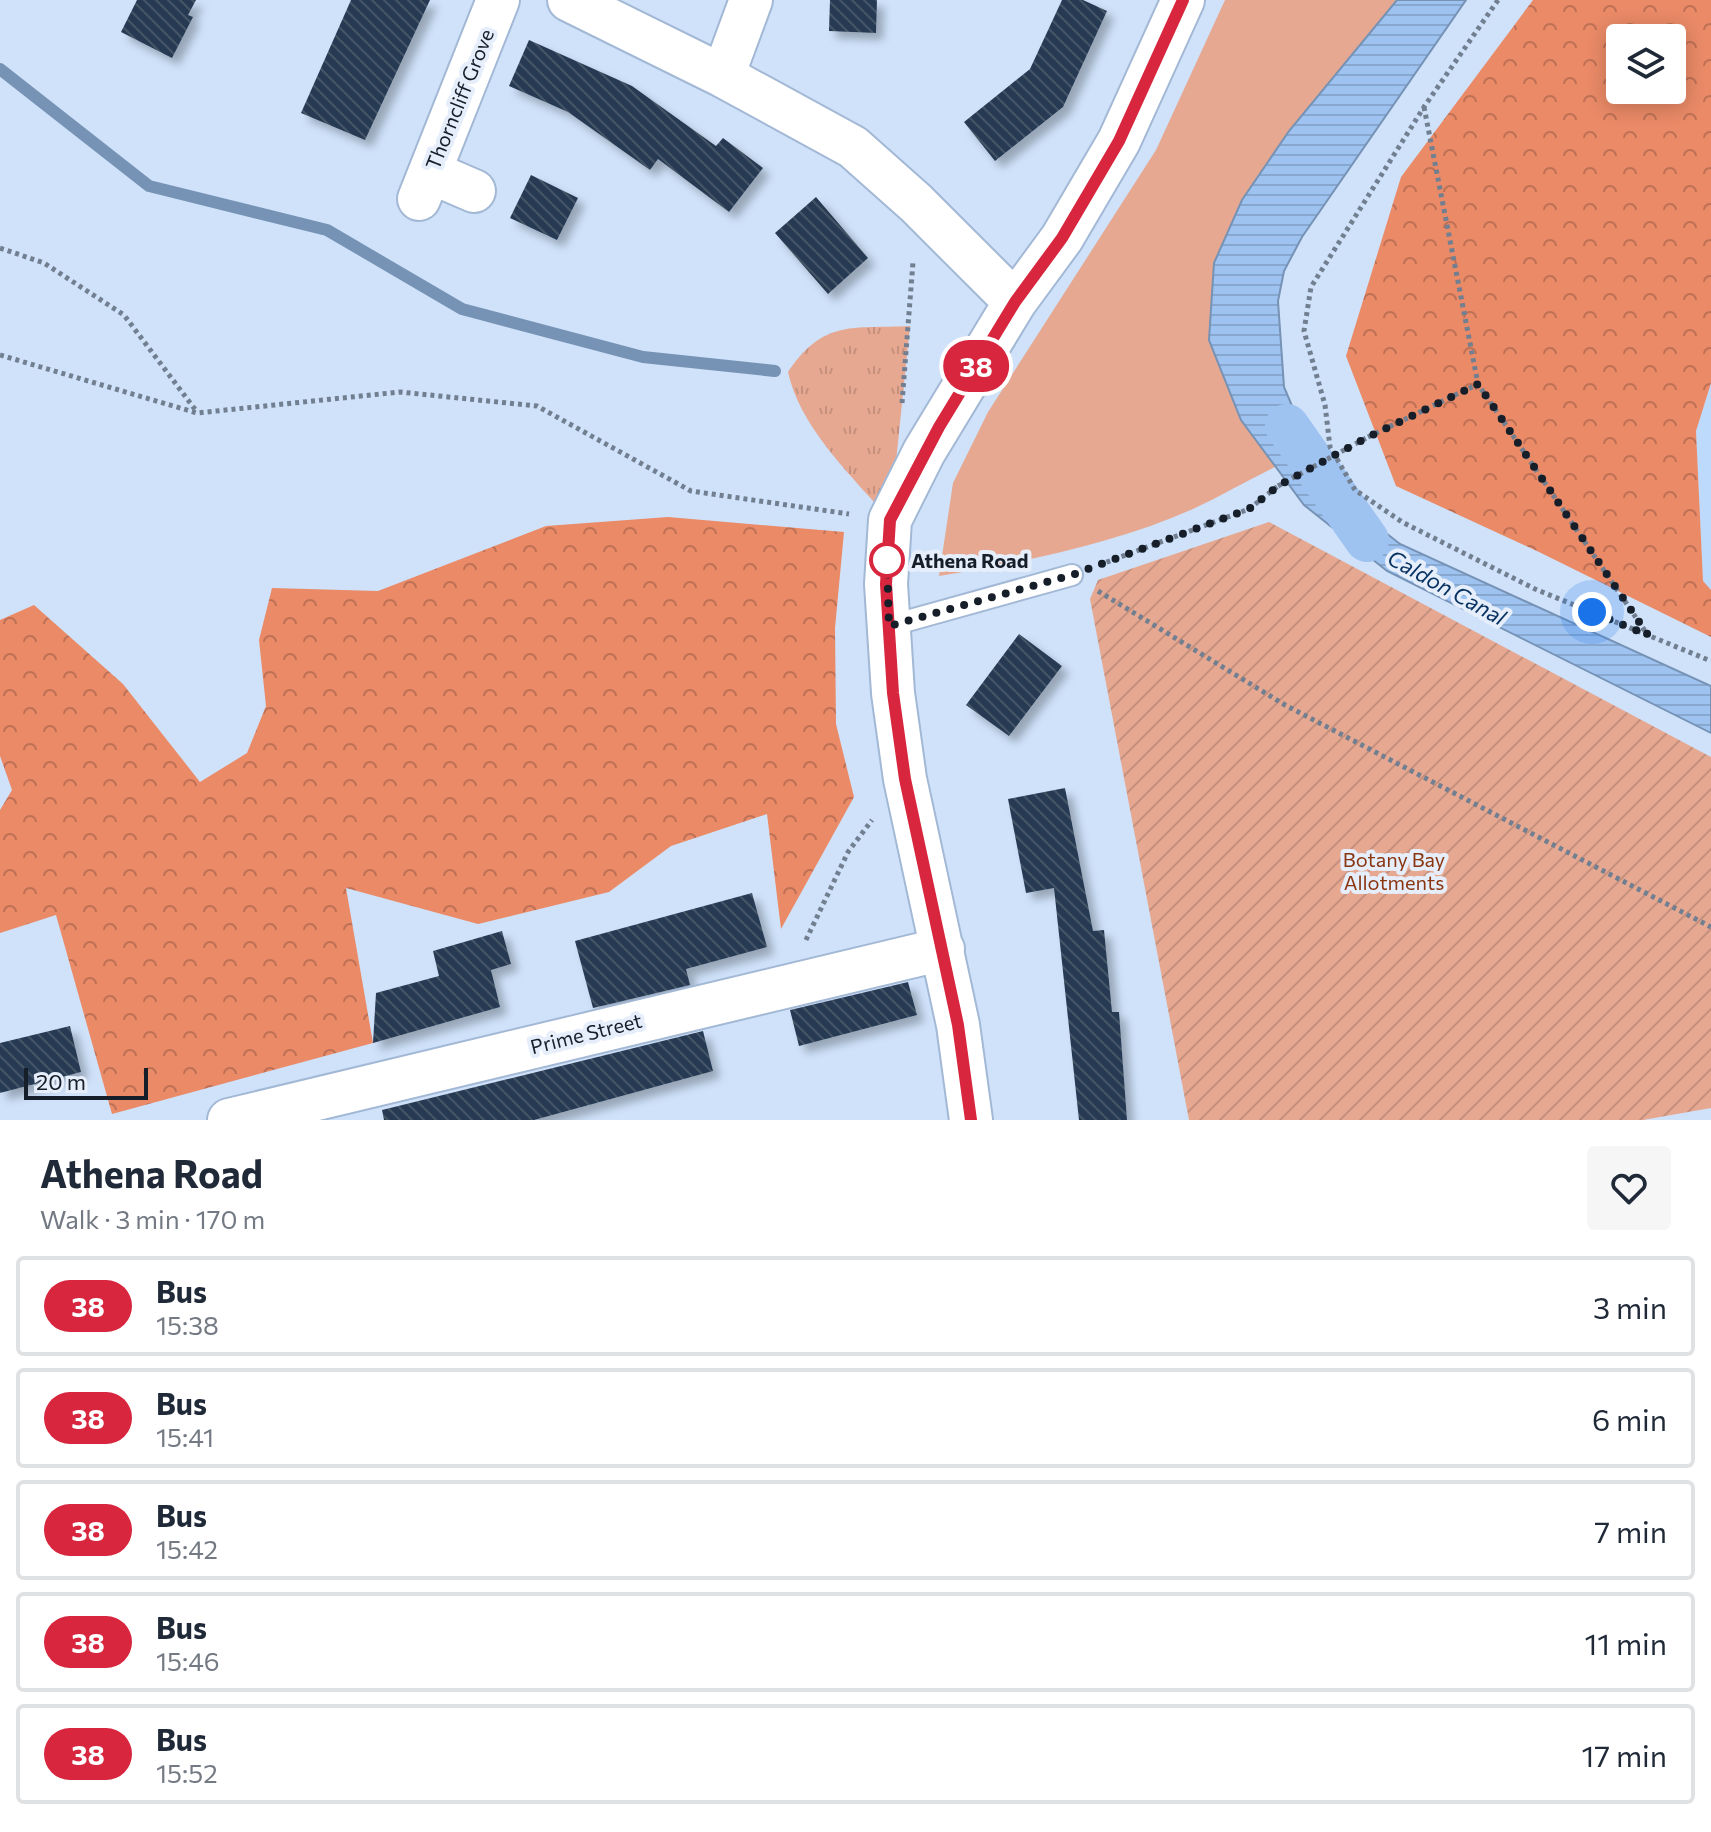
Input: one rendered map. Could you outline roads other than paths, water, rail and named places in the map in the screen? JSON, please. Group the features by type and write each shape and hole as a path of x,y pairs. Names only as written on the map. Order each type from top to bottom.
{"street":[{"name":"Thorncliff Grove","path":"474,191 424,186 498,0"},
{"path":"569,0 723,76 853,147 916,203 1015,302"},
{"path":"723,76 751,0"},
{"path":"971,1120 943,949 905,779 893,693 886,584 890,520 924,452 1015,302 1062,238 1119,141 1183,0"},
{"name":"Prime Street","path":"229,1120 943,949"}],"lane":[{"path":"889,626 1072,575"}],"water":[{"path":"1397,0 1466,0 1302,237 1284,271 1278,301 1284,387 1326,486 1400,544 1711,686 1711,733 1387,571 1304,505 1241,420 1209,340 1214,263 1242,200 1289,131"}],"waterway":[{"path":"0,69 149,186 327,230 462,309 643,357 775,371"},
{"name":"Caldon Canal","path":"1287,426 1367,540"}],"place":[{"name":"Athena Road","path":"887,560"}],"park label":[{"name":"Botany Bay Allotments","path":"1394,870"}]}
